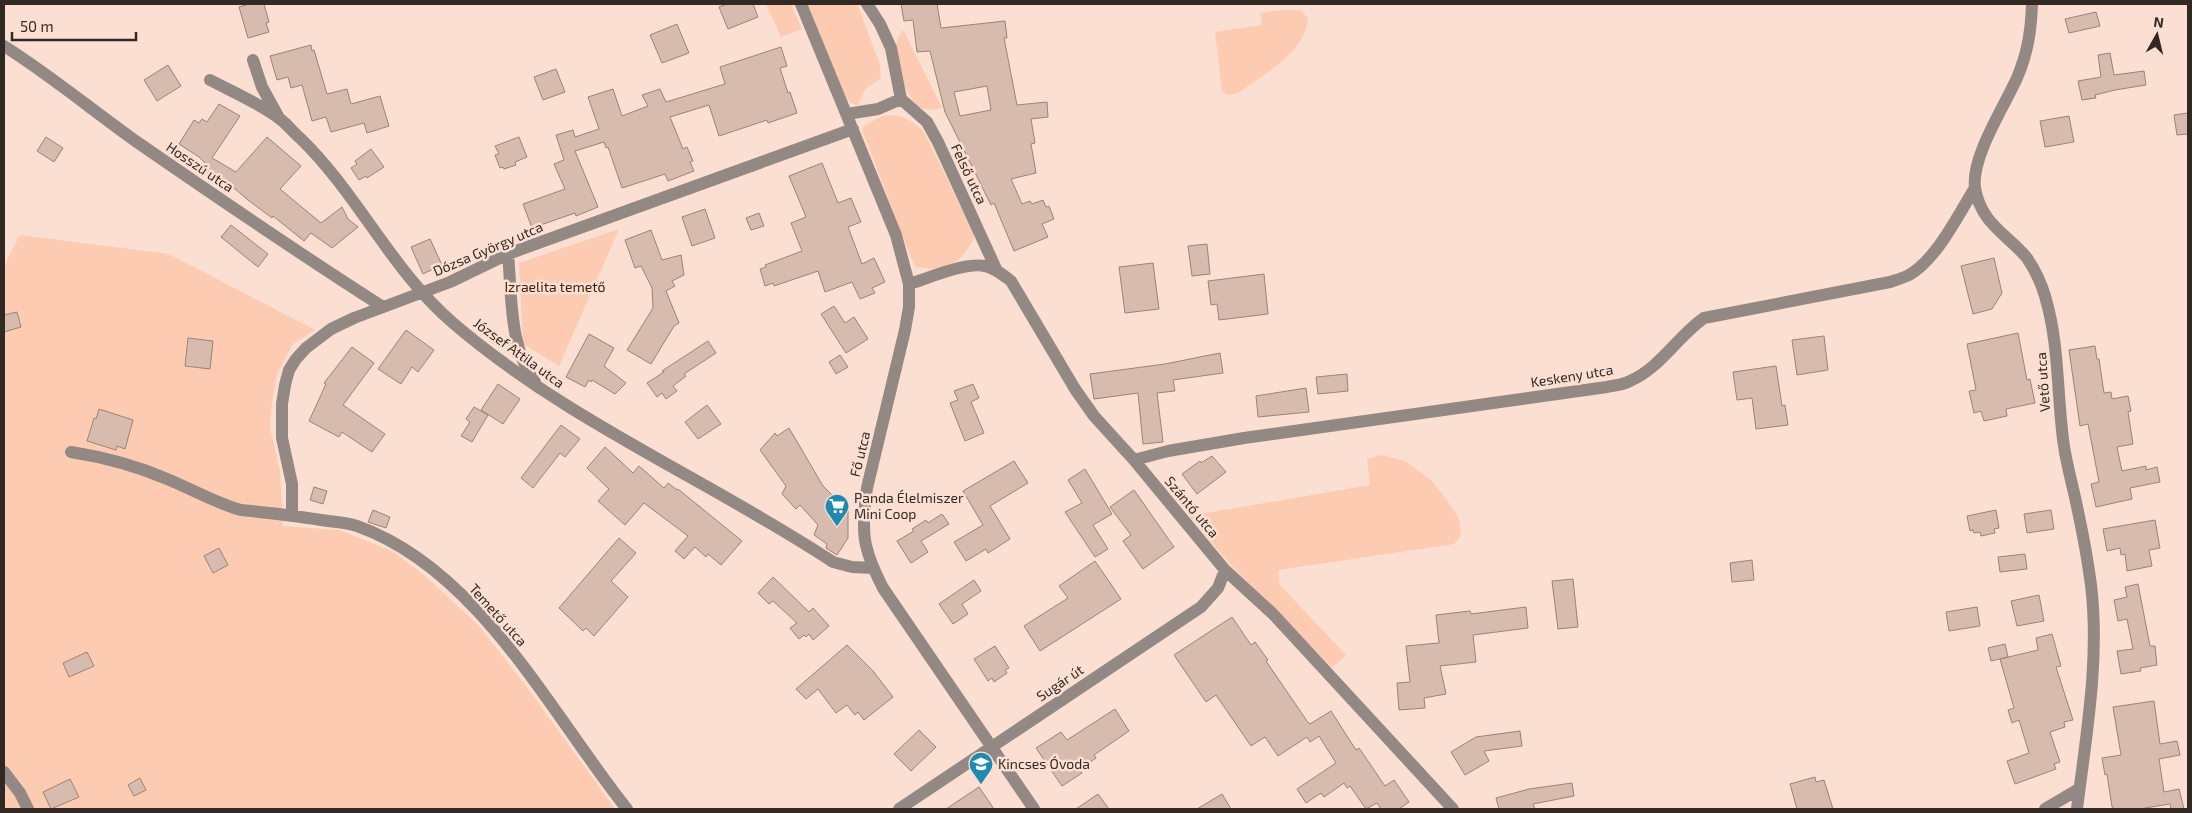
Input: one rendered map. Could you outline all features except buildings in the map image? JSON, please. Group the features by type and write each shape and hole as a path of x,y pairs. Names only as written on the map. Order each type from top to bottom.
{"street":[{"path":"801,4 853,129"},
{"path":"846,114 878,109 901,99 891,48 880,24 867,4"},
{"name":"Vető utca","path":"2032,4 2030,38 2017,77 1976,166 1975,188 1980,205 1992,226 2025,257 2038,275 2056,347 2063,442 2082,532 2091,586 2094,624 2093,665 2077,809"},
{"name":"Hosszú utca","path":"4,46 52,78 69,94 136,142 383,307"},
{"path":"252,60 262,87 279,118"},
{"name":"József Attila utca","path":"210,80 279,118 318,156 356,203 421,293 452,323 494,356 540,388 606,429 788,532 833,562 852,567 873,568"},
{"name":"Felső utca","path":"901,99 927,122 931,129 997,271"},
{"name":"Dózsa György utca","path":"292,516 292,484 282,438 282,404 289,370 306,348 331,329 450,282 508,254 853,129"},
{"name":"Fő utca","path":"853,129 896,235 909,284 906,330 867,488 864,512 864,539 873,568 883,588 1034,809"},
{"name":"Keskeny utca","path":"1134,460 1168,451 1234,440 1607,387 1629,382 1643,374 1677,344 1689,328 1704,318 1890,282 1909,274 1924,264 1937,248 1975,188"},
{"path":"508,254 518,345 528,373 540,388"},
{"path":"909,284 971,266 984,266 997,271"},
{"name":"Szántó utca","path":"997,271 1011,281 1075,389 1094,416 1134,460 1225,570 1273,614 1453,809"},
{"name":"Temető utca","path":"71,452 122,464 164,478 224,506 355,525 396,544 433,569 467,601 502,640 627,809"},
{"name":"Sugár út","path":"900,809 1201,606 1218,588 1225,570"},
{"path":"4,772 20,793 28,809"},
{"path":"2044,809 2079,789"}],"green space":[{"path":"766,4 791,4 802,29 781,37"},
{"path":"806,4 857,4 880,65 881,78 865,89 858,105 845,99"},
{"path":"1289,9 1302,11 1308,19 1299,43 1291,53 1282,62 1238,93 1228,95 1222,91 1215,32 1262,25 1260,13"},
{"path":"903,30 942,108 930,110 922,108 916,104 906,88 899,67 896,48 897,40"},
{"path":"885,115 907,119 924,132 974,234 974,238 958,260 946,266 939,268 916,267 912,260 862,130 865,125"},
{"name":"Izraelita temető","path":"619,229 559,366 523,344 519,263"},
{"path":"20,235 169,254 315,330 293,344 277,374 272,402 270,428 280,471 283,526 339,530 394,552 424,575 479,626 526,686 615,809 4,809 4,266"},
{"path":"1381,455 1405,461 1431,480 1459,519 1461,536 1454,544 1278,570 1279,584 1346,655 1332,668 1230,564 1189,516 1370,485 1367,459"}],"place":[{"name":"Panda Élelmiszer Mini Coop","path":"837,527"},
{"name":"Kincses Óvoda","path":"981,785"}]}
